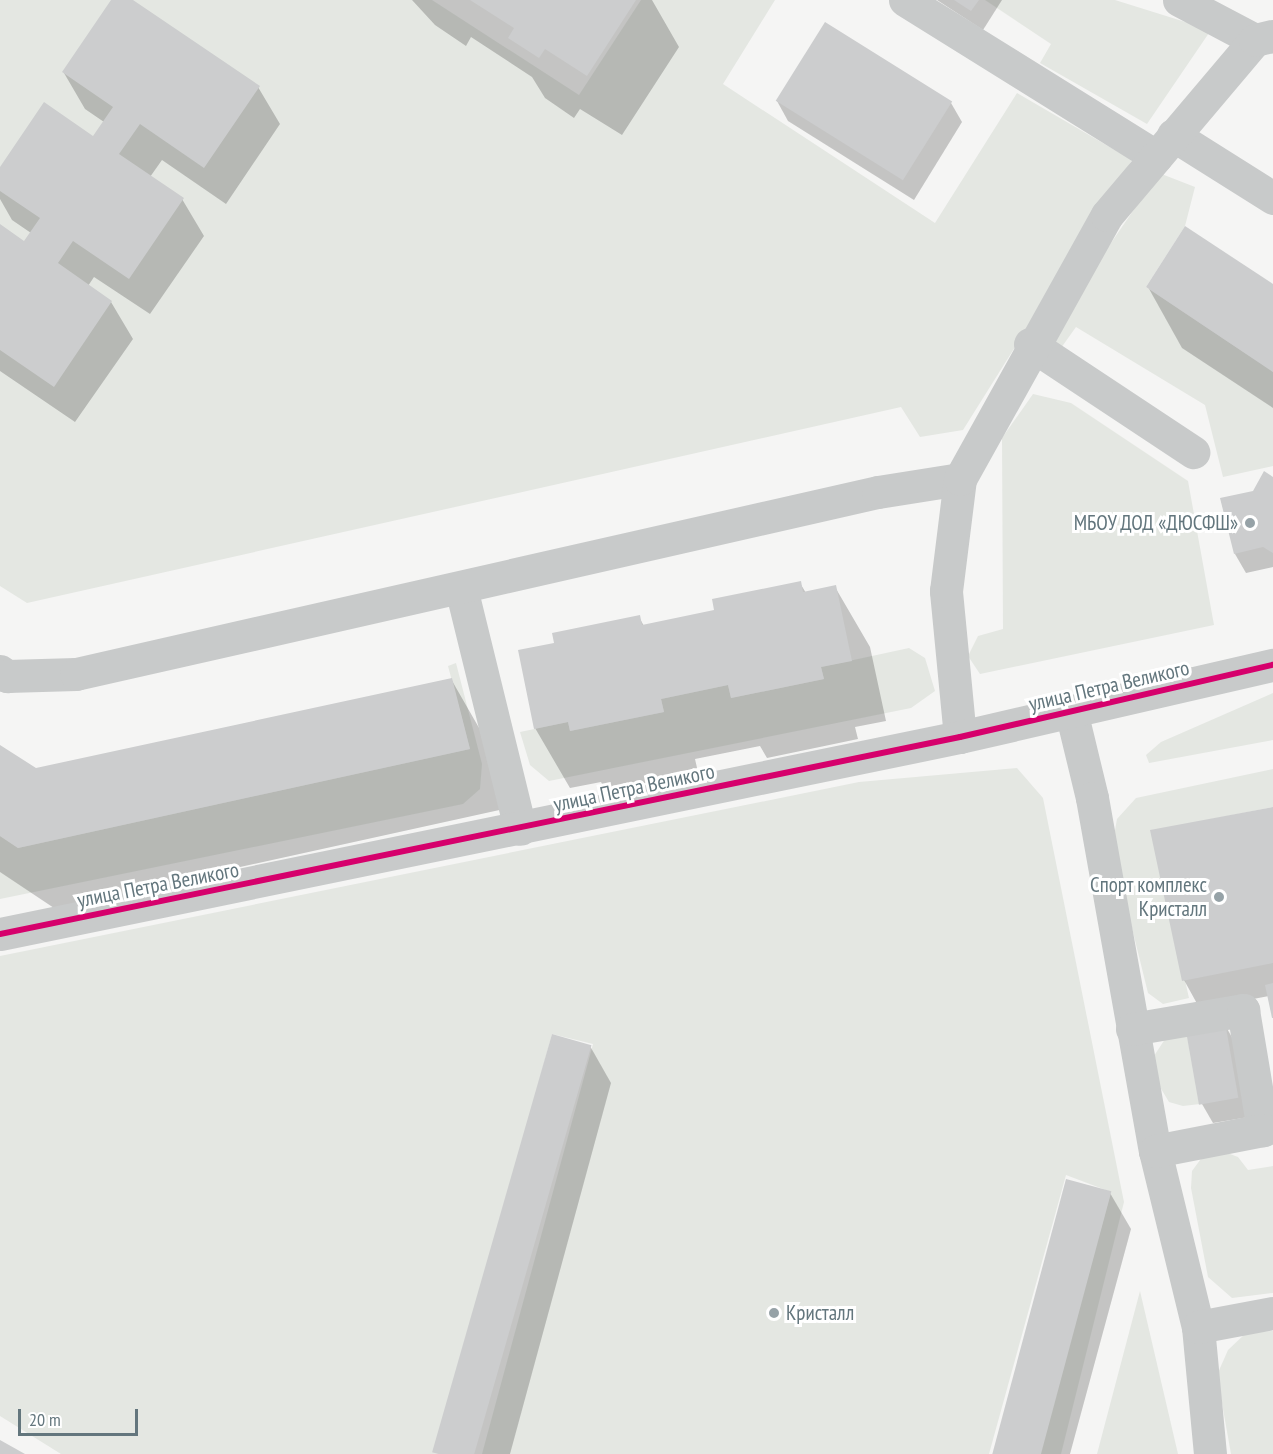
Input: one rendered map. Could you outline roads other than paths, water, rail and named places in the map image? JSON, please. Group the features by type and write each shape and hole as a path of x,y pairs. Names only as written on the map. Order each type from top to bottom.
{"street":[{"path":"905,0 1165,146 1273,198"},
{"path":"960,736 946,591 960,479 1030,344 1107,215 1165,146 1264,38 1179,0"},
{"path":"1030,344 1194,452"},
{"path":"0,671 7,676 76,674 878,492 960,479"},
{"path":"461,588 520,829"},
{"name":"улица Петра Великого","path":"0,934 520,829 960,736 1273,665"},
{"path":"1071,711 1092,798 1155,1150 1198,1327 1210,1454"},
{"path":"1132,1029 1243,1010 1268,1128 1155,1150"},
{"path":"1198,1327 1273,1313"}],"place":[{"name":"МБОУ ДОД «ДЮСФШ»","path":"1250,523"},
{"name":"Спорт комплекс Кристалл","path":"1219,897"},
{"name":"Кристалл","path":"774,1313"}]}
